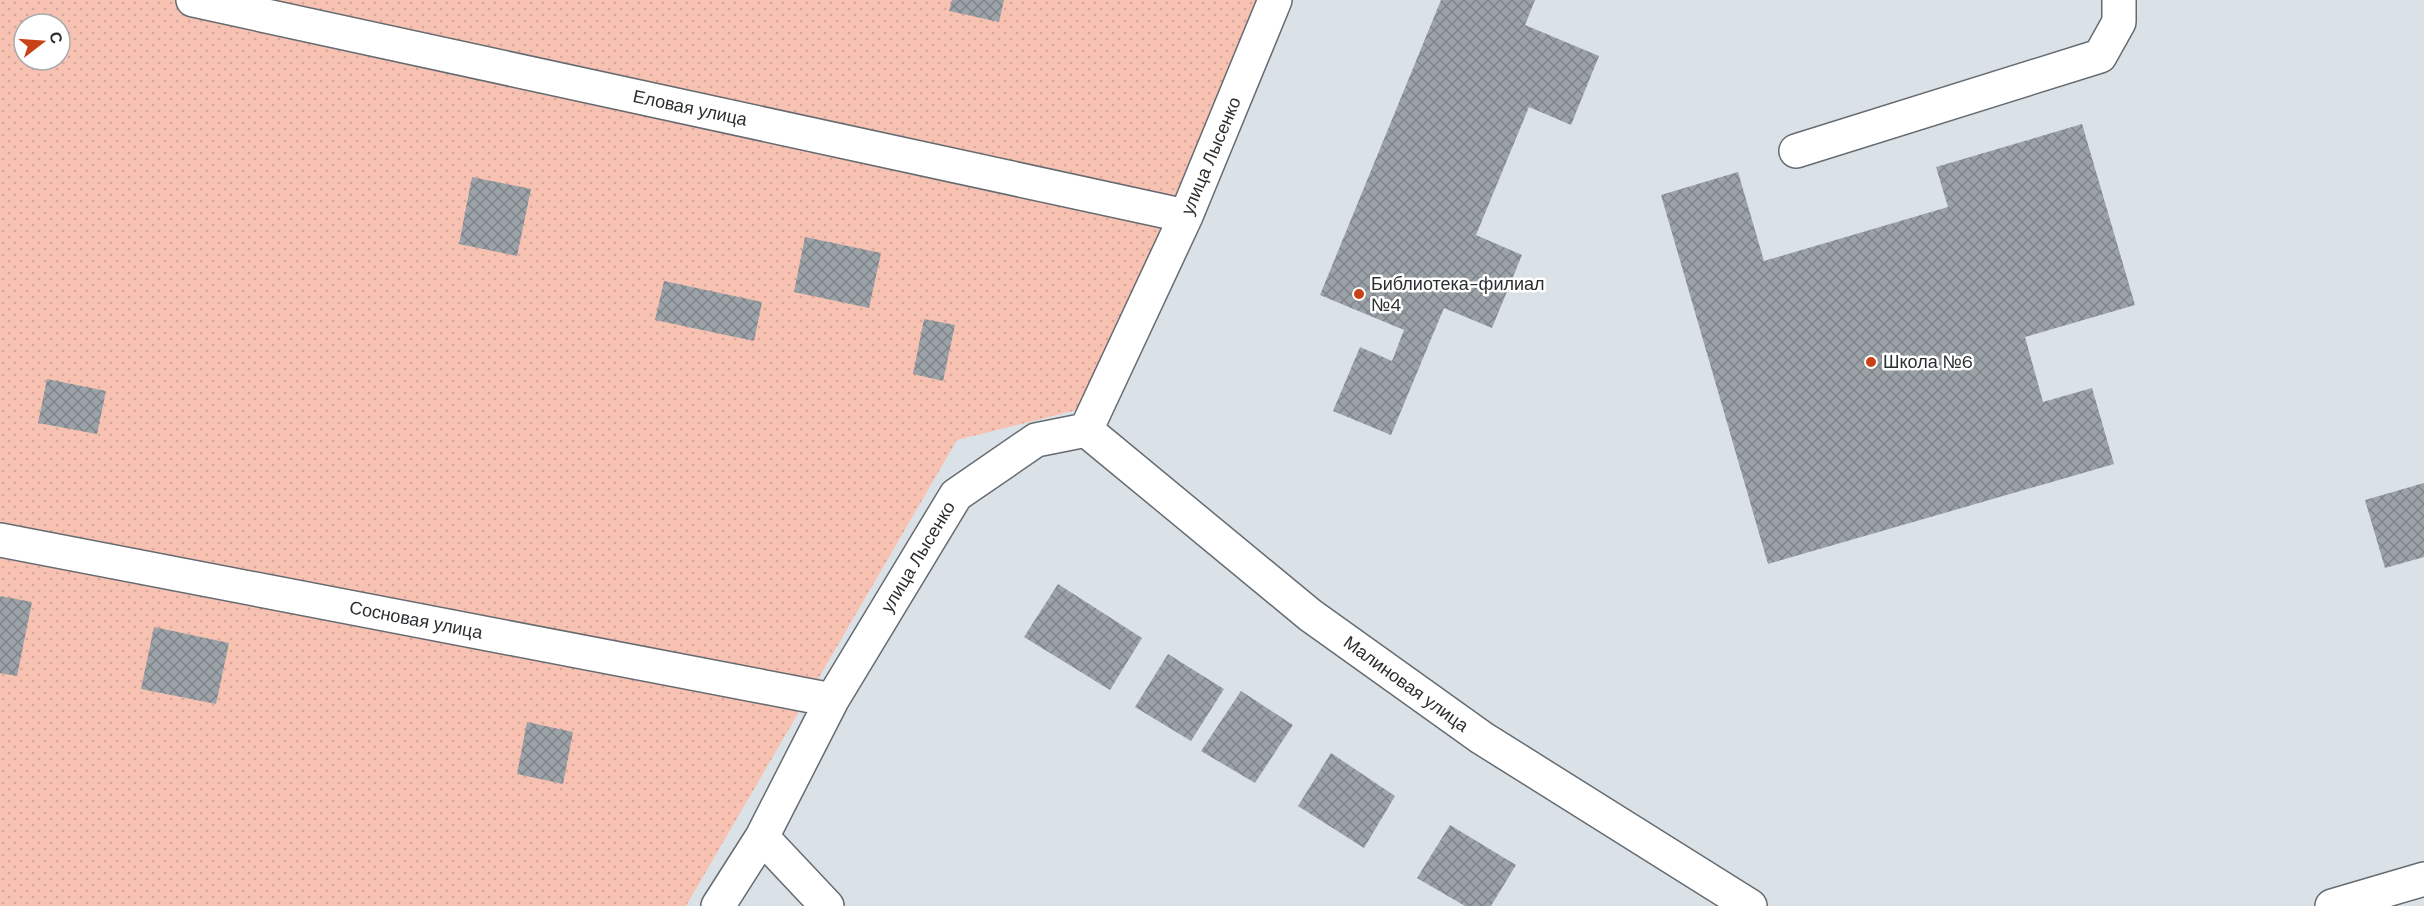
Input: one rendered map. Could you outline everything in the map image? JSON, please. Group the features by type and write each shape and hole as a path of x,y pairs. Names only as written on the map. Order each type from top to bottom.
{"street":[{"name":"Еловая улица","path":"193,0 1186,216"},
{"name":"улица Лысенко","path":"718,906 762,837 832,700 956,495 1036,440 1086,430 1186,216 1275,0"},
{"path":"1796,151 2100,56 2118,22 2119,0"},
{"name":"Малиновая улица","path":"1086,430 1310,615 1443,711 1492,745 1750,906"},
{"name":"Сосновая улица","path":"0,540 832,700"},
{"path":"762,837 827,906"},
{"path":"2332,906 2424,879"}],"shaded area":[{"path":"0,0 1269,0 1097,405 957,440 686,906 0,906"}],"building":[{"path":"952,0 1004,0 999,22 949,11"},
{"path":"1441,0 1535,0 1525,25 1599,56 1571,125 1529,107 1476,235 1522,255 1492,328 1444,308 1391,435 1333,411 1360,347 1392,361 1404,330 1320,295"},
{"name":"Школа №6","path":"2082,124 2135,305 2025,337 2043,402 2092,388 2114,464 1768,564 1661,195 1738,172 1764,261 1948,207 1936,167"},
{"path":"472,177 531,189 517,256 459,244"},
{"path":"805,237 881,253 869,308 794,292"},
{"path":"664,281 762,302 754,341 655,320"},
{"path":"924,319 955,325 943,381 913,374"},
{"path":"47,379 106,391 97,434 38,423"},
{"path":"2424,483 2424,557 2385,568 2365,500"},
{"path":"1058,584 1142,638 1110,690 1024,637"},
{"path":"0,596 32,602 17,676 0,673"},
{"path":"154,627 229,643 216,704 141,689"},
{"path":"1168,654 1224,689 1191,741 1135,707"},
{"path":"1241,691 1293,725 1255,783 1201,751"},
{"path":"527,722 573,732 563,784 517,774"},
{"path":"1331,753 1395,796 1364,848 1298,806"},
{"path":"1450,825 1516,865 1491,906 1465,906 1417,878"}],"place":[{"name":"Библиотека-филиал №4","path":"1359,294"},
{"name":"Школа №6","path":"1871,362"}]}
